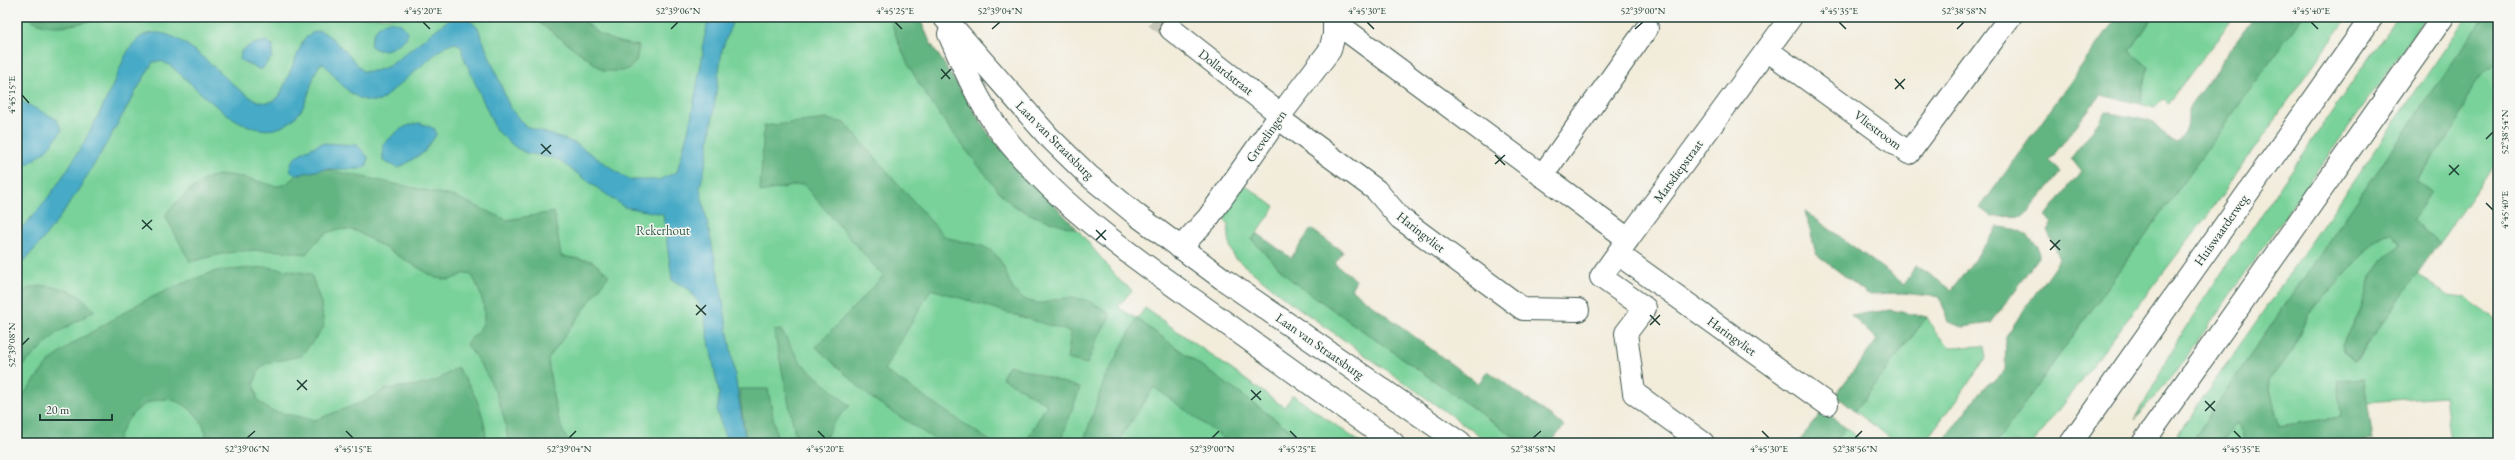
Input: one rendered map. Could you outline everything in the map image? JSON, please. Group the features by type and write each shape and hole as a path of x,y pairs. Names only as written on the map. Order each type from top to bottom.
{"main road":[{"name":"Laan van Straatsburg","path":"942,17 1054,142 1089,176 1180,248 1460,443"},
{"name":"Laan van Straatsburg","path":"942,17 975,91 1002,133 1055,191 1086,219 1160,276 1393,443"},
{"name":"Marsdiepstraat","path":"1623,246 1791,17"},
{"name":"Vliestroom","path":"1767,50 1909,153 2010,17"},
{"name":"Huiswaarderweg","path":"2071,443 2372,17"},
{"path":"2143,443 2443,17"},
{"name":"Grevelingen","path":"1180,248 1208,218 1279,116 1330,50 1333,42 1334,19"},
{"path":"1334,19 1542,176 1623,246 1601,277 1645,308 1626,334 1634,393 1703,443"},
{"path":"1542,176 1647,28"},
{"name":"Dollardstraat","path":"1179,35 1279,116"},
{"name":"Haringvliet","path":"1279,116 1376,190 1400,218 1523,309 1578,310"},
{"name":"Haringvliet","path":"1623,246 1827,404"},
{"path":"1160,276 1180,248"}],"green space":[{"name":"Rekerhout","path":"17,17 919,17 930,42 990,136 1078,230 1120,281 1132,290 1118,307 1137,319 1145,308 1284,407 1293,395 1361,443 17,443"},
{"path":"28,17 104,17 65,26 55,26 36,22"},
{"path":"532,17 580,17 594,30 606,38 639,46 636,61 630,68 623,71 604,71"},
{"path":"890,17 919,17 930,42 990,136 1078,230 1045,220 1021,210 1009,202 1000,193 940,116 916,78 905,58"},
{"path":"2117,17 2153,17 2130,51 2148,67 2140,104 2100,95 2049,161 2061,172 2025,216 1992,217 1980,208"},
{"path":"2153,17 2234,17 2168,103 2164,99 2155,108 2140,104 2148,67 2130,51"},
{"path":"2254,17 2302,17 1996,443 1942,443 1985,386 1995,380 2005,370 2006,336 2060,258 2047,230 2052,223 2045,217 2081,171 2071,158 2106,112 2154,122 2168,139 2176,142 2180,139 2186,131 2188,123 2188,109"},
{"path":"2302,17 2347,17 2212,209 2033,443 1996,443"},
{"path":"2397,17 2426,17 2177,370 2135,420 2182,333 2221,273"},
{"path":"2467,17 2484,17 2190,443 2172,443"},
{"path":"2484,17 2498,17 2498,65 2481,75 2475,83 2457,122 2416,180 2432,192 2412,220 2439,243 2355,361 2344,352 2342,345 2359,314 2372,275 2384,259 2401,244 2391,233 2384,235 2373,242 2308,315 2292,351 2268,381 2279,426 2341,417 2337,381 2364,379 2373,440 2357,443 2246,443 2237,423 2221,443 2190,443"},
{"path":"2498,65 2498,159 2439,243 2412,220 2431,192 2416,181 2453,128 2470,92 2476,83 2489,69"},
{"path":"827,119 845,123 943,235 984,247 996,255 1005,269 1010,284 1019,296 1037,303 1066,298 1080,299 1099,306 1111,315 1098,337 1087,364 1067,359 1071,332 931,289 884,370 993,443 940,443 870,397 816,347 883,276 803,184 760,192 764,126"},
{"path":"325,169 456,197 507,220 554,212 561,256 592,261 609,275 548,359 552,391 557,413 569,443 508,443 503,416 489,378 466,344 479,330 484,319 482,298 471,274 466,273 450,280 436,278 356,231 347,230 327,233 317,241 306,254 274,250 248,250 221,254 190,262 166,217 167,212 182,197 206,179 227,175 280,186 300,174"},
{"path":"1242,183 1275,207 1252,240 1292,281 1523,443 1490,443 1290,302 1235,258 1230,247 1228,225 1220,213"},
{"path":"1805,211 1904,284 1916,265 1952,290 1998,227 2024,233 2038,246 2039,258 1991,323 1963,327 1948,322 1940,297 1902,293 1868,294 1816,254"},
{"path":"1311,229 1343,252 1335,264 1356,280 1351,289 1478,384 1488,371 1564,426 1553,440 1557,443 1523,443 1292,281 1252,240 1257,233 1291,258"},
{"path":"2391,233 2402,244 2384,259 2372,275 2359,314 2342,345 2344,352 2356,361 2417,273 2448,296 2466,298 2498,321 2498,443 2450,443 2444,396 2367,402 2364,379 2341,417 2279,426 2268,381 2292,351 2308,315 2373,242 2384,235"},
{"path":"267,267 311,274 321,303 324,327 301,356 267,363 260,368 254,383 258,401 271,411 315,420 365,401 386,389 426,384 438,380 457,367 469,385 478,403 484,422 486,443 207,443 204,426 194,413 182,404 170,400 158,400 147,403 128,419 117,443 17,443 17,403 48,363 69,346 138,304 176,286 216,271"},
{"path":"41,286 57,287 71,291 89,304 94,311 57,333 17,371 17,295 29,288"},
{"path":"1891,310 1927,317 1855,411 1835,395 1877,340 1851,315"},
{"path":"1927,317 1935,332 1950,347 1984,346 1986,359 1924,443 1897,443 1855,411"},
{"path":"1137,319 1308,443 1230,443 1154,387 1117,443 1095,443 1085,437 1105,378"},
{"path":"781,330 801,363 850,406 831,427 828,432 826,443 797,443 774,331"},
{"path":"1009,365 1080,388 1060,443 1025,443 1047,404 1002,378"},
{"path":"739,389 768,389 778,443 746,443"},
{"path":"1823,410 1846,428 1835,443 1798,443"},
{"path":"2237,422 2246,443 2221,443"},
{"path":"1846,428 1866,443 1835,443"}],"water":[{"path":"452,17 466,17 478,28 510,108 525,126 575,143 629,180 658,180 677,172 690,123 703,53 702,48 709,17 734,17 722,50 707,158 700,188 720,283 746,443 727,443 717,412 719,393 703,310 689,289 672,280 663,214 624,207 557,159 526,153 515,147 496,130 462,53 462,48 456,43 446,45 380,101 371,101 355,96 342,85 325,65 321,63 317,69 306,101 299,113 284,126 267,130 250,126 232,118 171,66 161,61 153,62 91,170 74,196 37,246 17,268 17,232 46,200 73,161 106,99 123,60 135,41 141,37 147,34 165,34 184,43 203,57 238,88 254,99 268,102 280,95 304,39 314,32 323,32 329,36 363,71 374,71 392,64"},
{"path":"389,21 401,24 407,31 407,37 399,44 389,49 379,50 374,48 370,45 372,36 378,27"},
{"path":"267,41 273,46 272,57 261,70 240,60 241,51 252,44"},
{"path":"17,99 56,119 62,130 53,143 37,158 17,169"},
{"path":"420,123 435,129 436,135 424,152 399,168 383,161 383,145 395,133 408,126"},
{"path":"322,143 357,145 368,157 367,165 360,169 325,169 296,175 291,172 290,166 295,157"}],"tunnel":[{"path":"1155,17 1171,29"}]}
